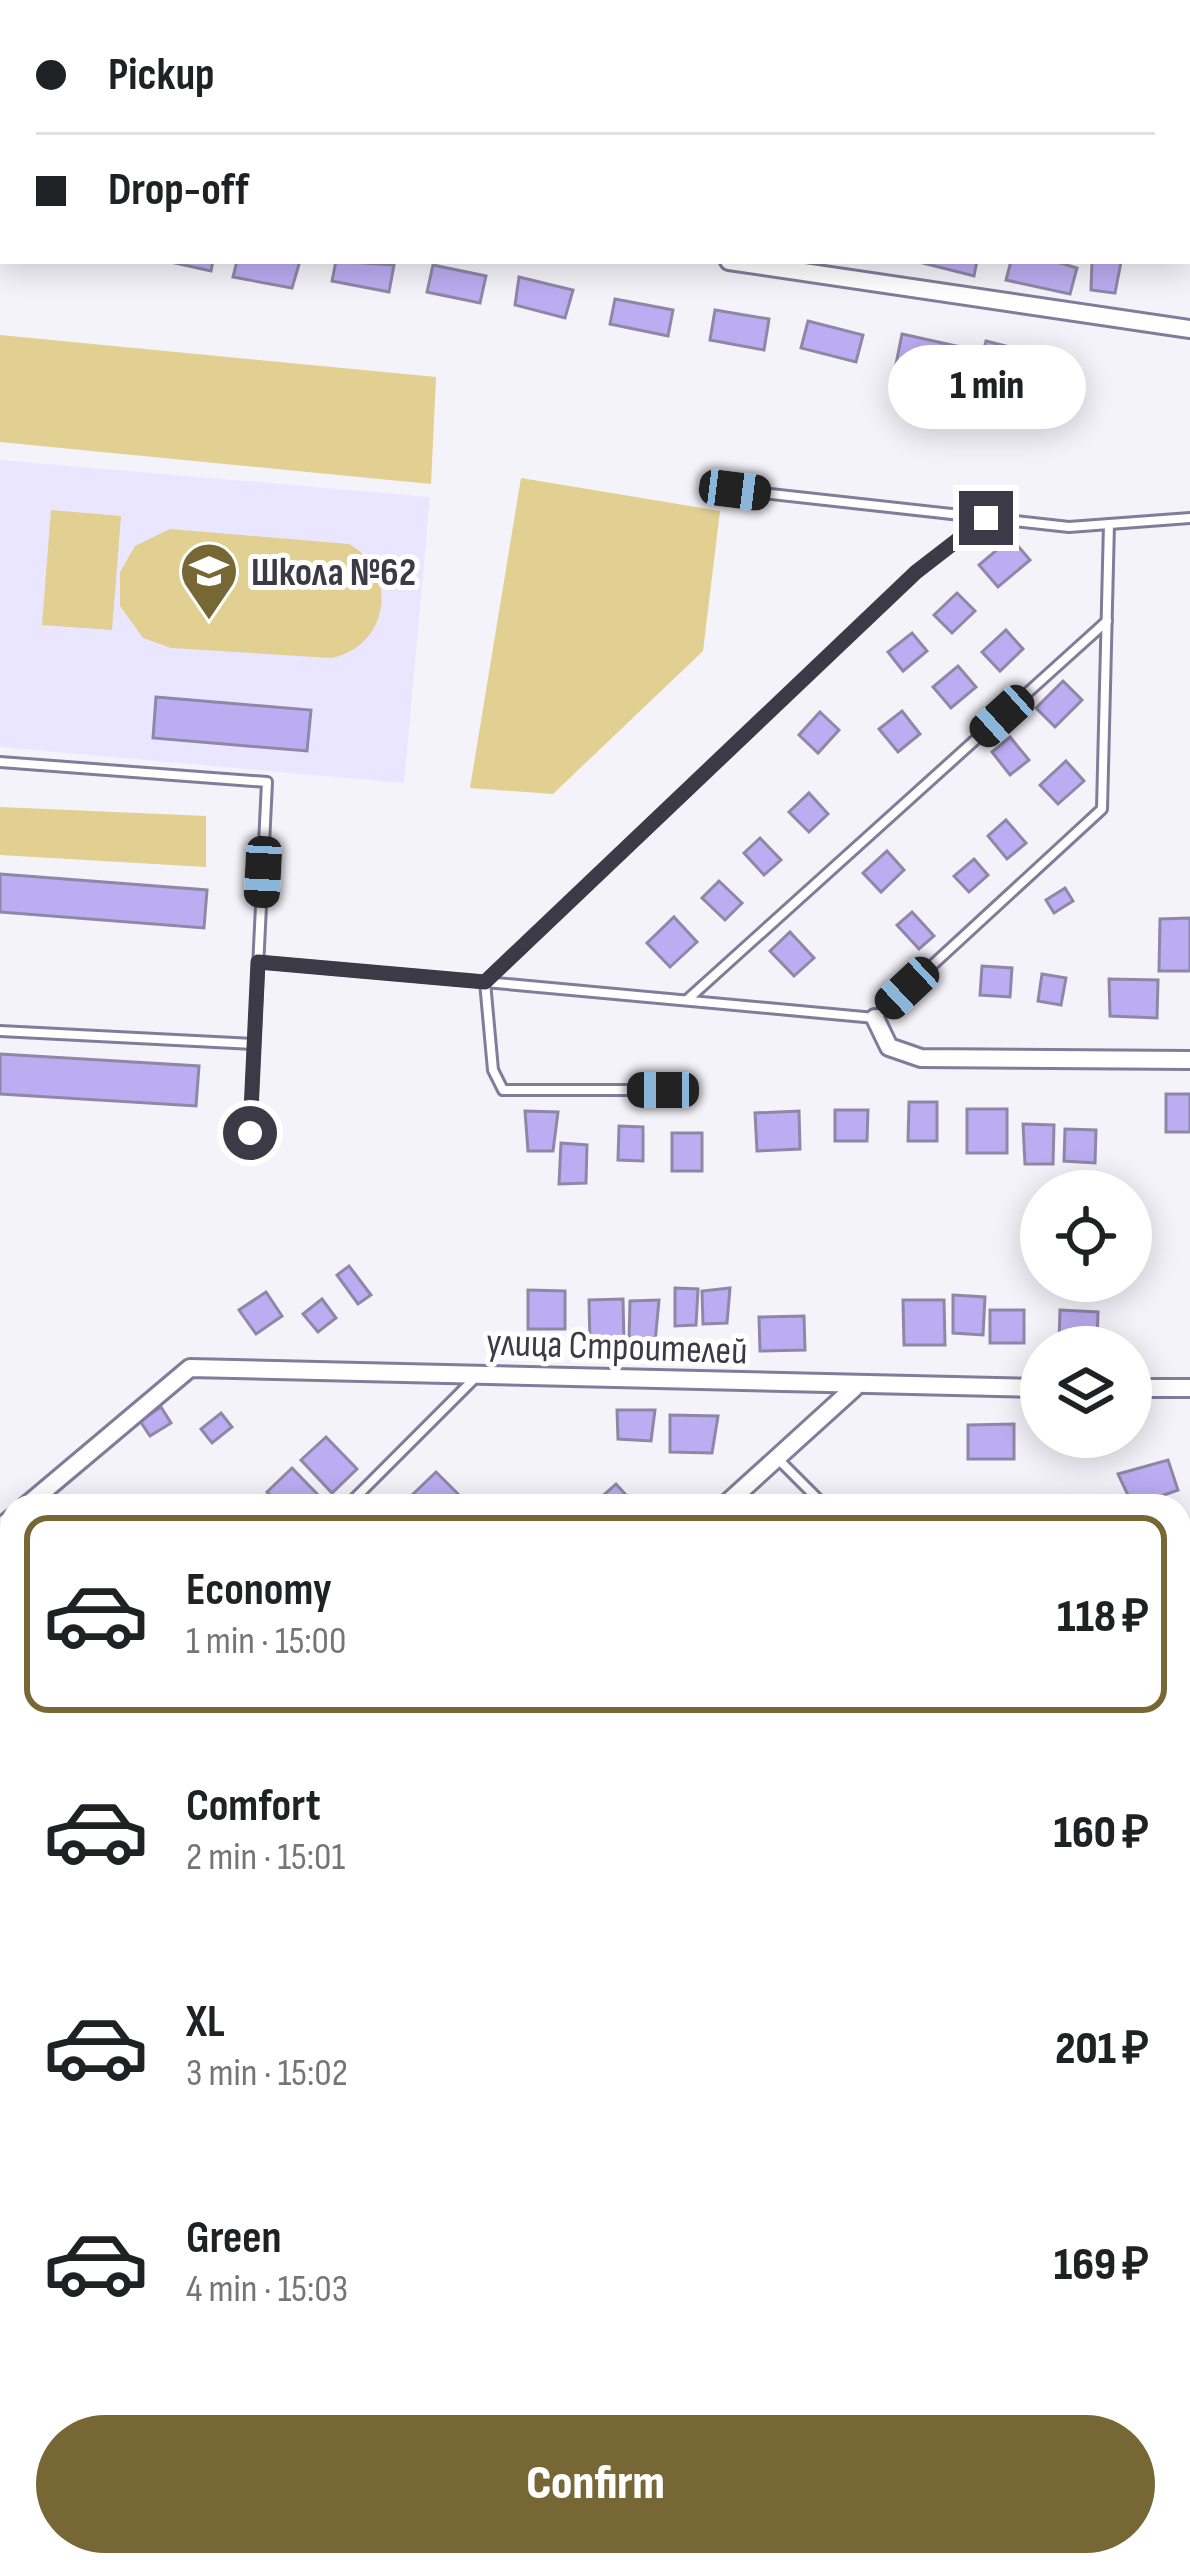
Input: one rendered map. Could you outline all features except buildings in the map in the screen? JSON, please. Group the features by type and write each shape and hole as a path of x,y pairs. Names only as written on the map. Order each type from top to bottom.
{"street":[{"path":"749,264 1190,329"},
{"path":"875,1018 889,1048 921,1058 1190,1060"},
{"name":"улица Строителей","path":"40,1494 190,1368 480,1372 854,1388 1020,1388"},
{"path":"737,1494 854,1388"},
{"path":"1152,1388 1190,1388"}],"lane":[{"path":"735,490 1069,527 1190,518"},
{"path":"485,982 916,572 986,518"},
{"path":"258,962 875,1018 1102,809 1109,524"},
{"path":"687,1000 1106,621"},
{"path":"0,762 267,782 250,1133"},
{"path":"485,982 493,1070 503,1090 663,1090"},
{"path":"0,1031 254,1044"},
{"path":"359,1494 480,1372"},
{"path":"777,1458 813,1494"}],"shaded area":[{"path":"0,335 436,377 431,484 0,442"},
{"name":"Школа №62","path":"0,460 430,497 404,783 0,747"},
{"path":"521,478 720,511 703,651 553,794 470,788"},
{"path":"51,510 121,516 112,630 42,625"},
{"path":"170,529 349,544 376,572 381,607 376,624 351,651 331,658 171,648 143,638 120,606 120,572 135,546"},
{"path":"0,807 206,816 206,867 0,855"}],"place":[{"name":"Школа №62","path":"209,622"}],"route":[{"path":"250,1133 258,962 485,982 916,572 986,518"}]}
